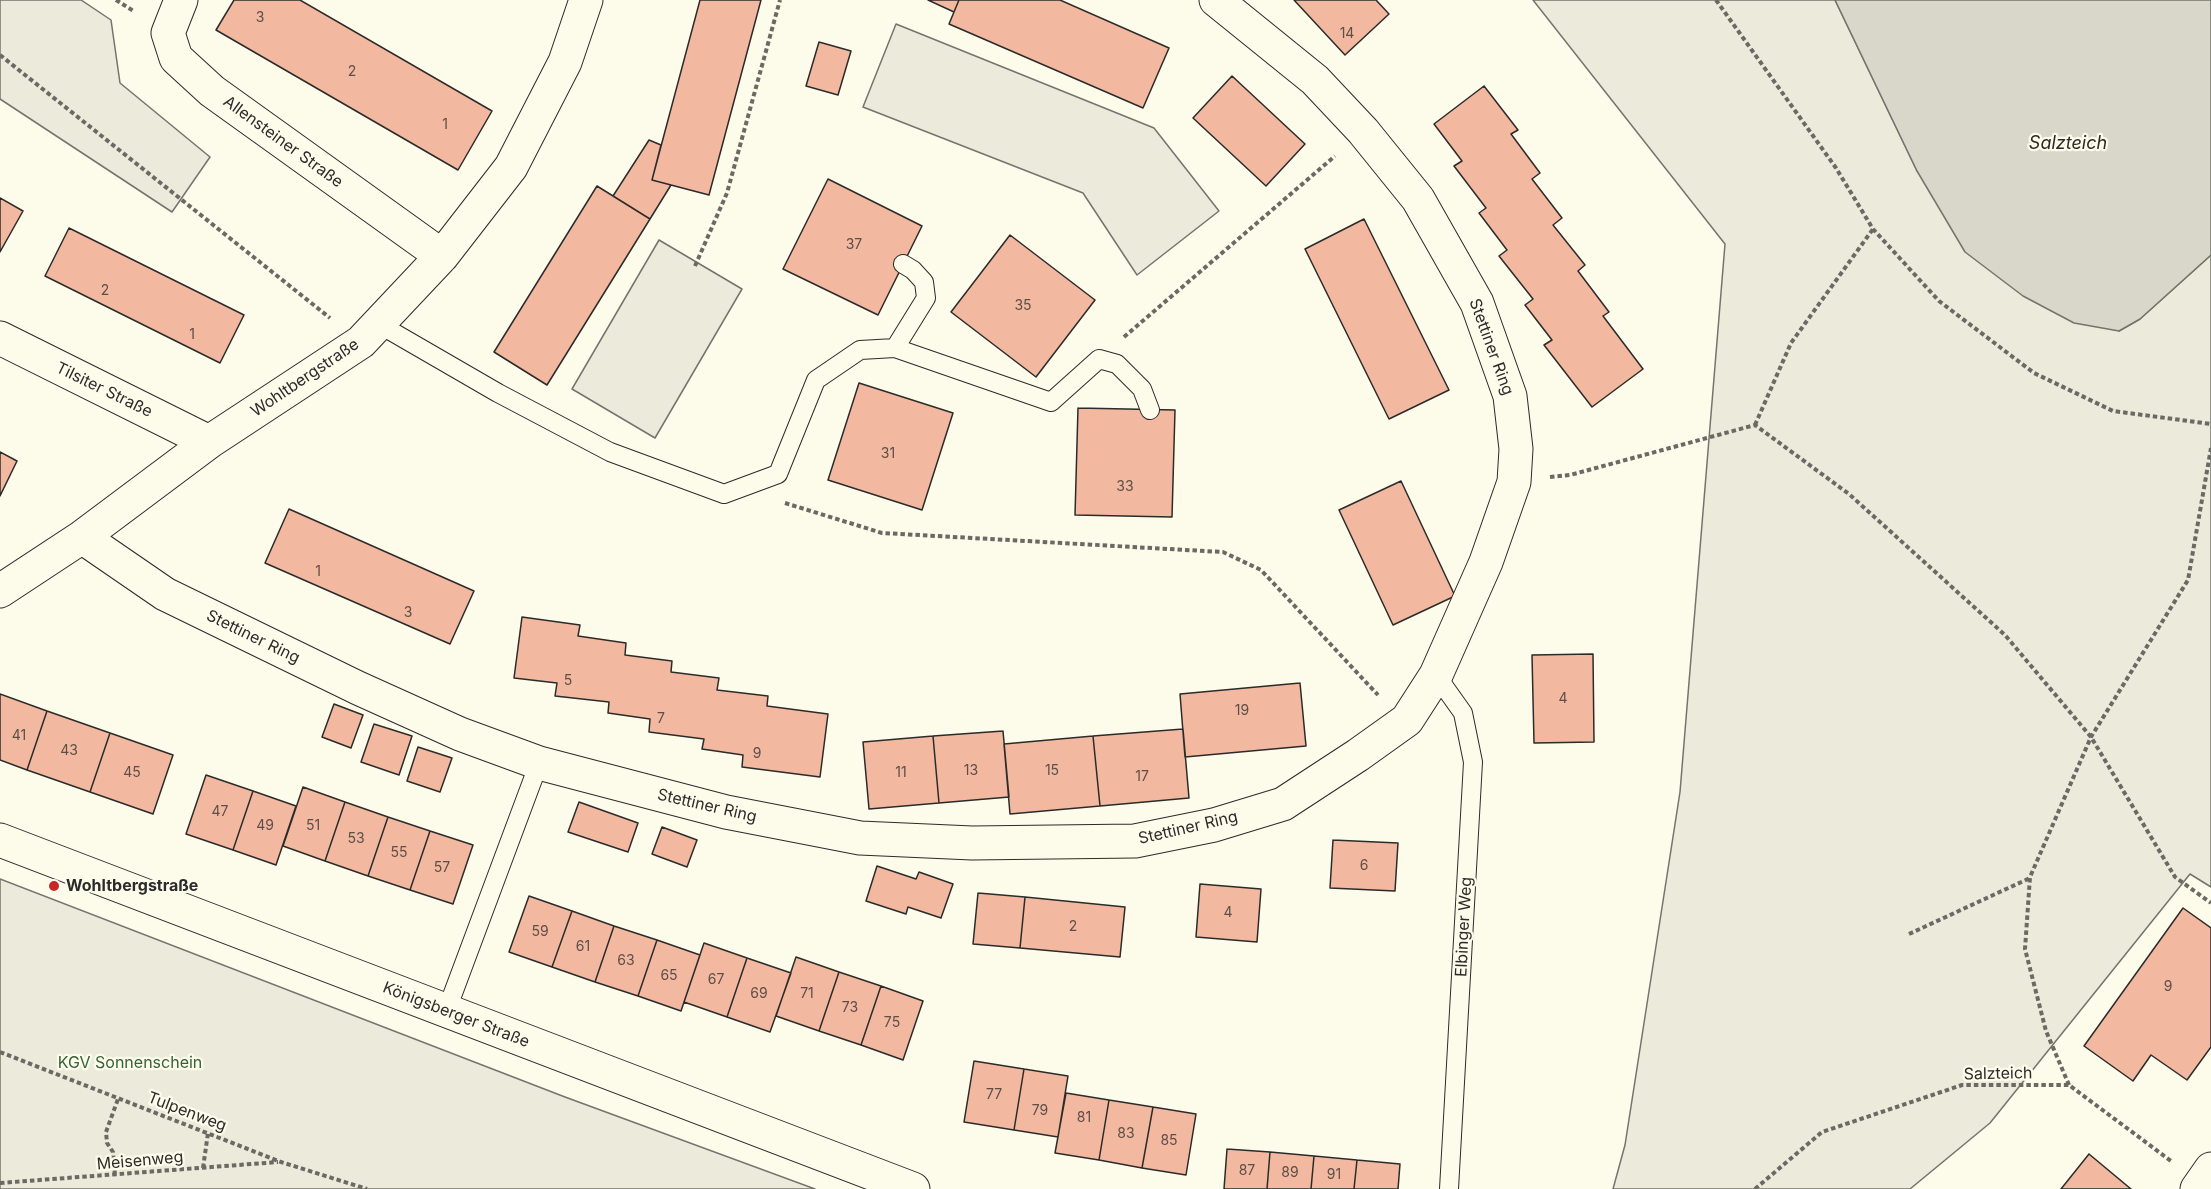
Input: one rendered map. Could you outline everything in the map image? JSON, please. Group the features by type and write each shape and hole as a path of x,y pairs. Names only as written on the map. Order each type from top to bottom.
{"street":[{"name":"Wohltbergstraße","path":"0,591 82,537 209,442 369,332 442,256 511,167 565,62 586,0"},
{"name":"Stettiner Ring","path":"82,537 165,594 358,688 440,725 539,763 726,812 860,838 972,843 1135,841 1214,825 1282,804 1407,720 1436,675 1486,562 1514,482 1516,449 1510,396 1477,303 1418,199 1363,131 1315,80 1216,0"},
{"name":"Allensteiner Straße","path":"181,1 168,33 176,58 212,91 442,256"},
{"name":"Tilsiter Straße","path":"0,338 209,442"},
{"name":"Königsberger Straße","path":"0,840 913,1189"}],"lane":[{"path":"895,348 926,298 924,282 913,270 903,264"},
{"path":"369,332 498,393 610,452 724,494 778,474 816,380 860,350 895,348 1051,402 1099,359 1117,364 1142,389 1150,410"},
{"name":"Elbinger Weg","path":"1436,675 1463,713 1473,762 1449,1189"},
{"path":"446,1012 539,763"}],"path":[{"path":"116,0 133,11"},
{"path":"695,266 727,194 780,0"},
{"path":"1716,0 1836,168 1873,229 1939,302 2034,373 2114,411 2211,424"},
{"path":"0,55 369,332"},
{"path":"1130,332 1363,131"},
{"path":"1755,425 1791,343 1873,229"},
{"path":"1514,482 1570,475 1755,425"},
{"path":"1755,425 1849,494 2005,635 2091,737 2175,877 2211,903"},
{"path":"2203,1180 2069,1085 2046,1031 2025,949 2030,877 2091,737 2188,580 2211,448"},
{"path":"775,507 785,503 882,533 1223,552 1261,570 1381,697 1407,720"},
{"path":"1909,934 2030,877"},
{"name":"Tulpenweg","path":"0,1053 282,1162 367,1189"},
{"name":"Salzteich","path":"1755,1189 1822,1132 1962,1085 2069,1085"},
{"path":"115,1175 113,1152 107,1143 106,1132 118,1099"},
{"path":"203,1168 208,1133"},
{"name":"Meisenweg","path":"0,1183 282,1162"}],"green space":[{"path":"0,0 81,0 111,20 120,83 210,157 172,212 0,99"},
{"path":"1533,0 1835,0 1917,171 2119,331 2140,319 2211,255 2211,887 2190,874 1990,1123 1910,1189 1613,1189 1625,1145 1680,792 1725,244"},
{"name":"KGV Sonnenschein","path":"0,879 565,1097 815,1189 0,1189"}],"shaded area":[{"path":"896,24 1154,128 1219,211 1137,275 1083,193 863,107"},
{"path":"659,240 742,289 655,438 572,389"}],"water":[{"name":"Salzteich","path":"1835,0 2211,0 2211,255 2140,319 2119,331 2074,323 2023,296 1965,252 1917,171"}],"building":[{"path":"234,0 300,0 492,111 458,170 216,30"},
{"path":"700,0 761,0 709,195 652,180"},
{"path":"928,0 959,0 954,12"},
{"path":"959,0 1060,0 1169,48 1143,108 949,24"},
{"path":"1294,0 1376,0 1389,14 1345,55"},
{"path":"819,42 851,51 838,95 806,86"},
{"path":"1232,76 1305,144 1266,186 1193,118"},
{"path":"1484,86 1518,130 1511,134 1540,173 1532,179 1562,218 1553,225 1585,265 1578,271 1609,312 1603,316 1643,369 1592,407 1544,345 1552,340 1525,305 1533,299 1499,256 1507,250 1479,213 1486,208 1454,166 1462,161 1434,124"},
{"path":"649,140 661,145 652,180 671,185 650,219 613,196"},
{"path":"828,179 922,226 878,315 783,269"},
{"path":"597,186 650,219 547,385 494,352"},
{"path":"0,198 23,211 0,252"},
{"path":"1364,219 1449,390 1389,419 1305,249"},
{"path":"69,228 244,315 220,363 45,276"},
{"path":"1010,235 1095,300 1036,377 951,312"},
{"path":"859,383 953,413 922,510 828,480"},
{"path":"1078,408 1175,410 1172,517 1075,515"},
{"path":"0,452 17,461 0,496"},
{"path":"1401,481 1455,596 1393,625 1339,510"},
{"path":"289,509 474,591 450,644 265,563"},
{"path":"522,617 580,625 578,636 626,643 625,655 672,661 671,672 719,678 717,690 768,696 767,706 828,714 820,777 742,767 743,755 702,749 704,739 649,732 650,719 608,713 609,702 555,696 557,683 514,678"},
{"path":"1593,654 1594,742 1534,743 1532,655"},
{"path":"1300,683 1306,746 1185,757 1180,694"},
{"path":"0,694 47,711 27,770 0,760"},
{"path":"334,704 363,715 351,748 322,737"},
{"path":"47,711 110,733 90,792 27,770"},
{"path":"374,724 412,736 399,775 361,762"},
{"path":"1183,729 1189,798 1100,806 1093,736"},
{"path":"1003,731 1009,797 939,803 933,736"},
{"path":"110,733 173,755 153,814 90,792"},
{"path":"933,736 939,803 869,809 863,742"},
{"path":"1093,736 1100,806 1010,814 1004,744"},
{"path":"418,747 452,758 440,792 407,781"},
{"path":"206,775 253,791 233,850 186,834"},
{"path":"303,787 345,802 325,861 283,846"},
{"path":"253,791 296,806 276,865 233,850"},
{"path":"345,802 388,817 368,876 325,861"},
{"path":"579,802 638,823 628,852 568,832"},
{"path":"388,817 430,831 410,890 368,876"},
{"path":"662,827 697,840 687,867 652,854"},
{"path":"430,831 473,845 453,904 410,890"},
{"path":"1333,840 1398,843 1395,891 1330,888"},
{"path":"877,866 916,879 919,872 953,884 941,918 908,907 906,914 866,901"},
{"path":"1200,884 1261,889 1257,942 1196,937"},
{"path":"978,893 1025,897 1020,948 973,944"},
{"path":"529,896 572,911 552,967 509,952"},
{"path":"1025,897 1125,907 1120,957 1020,948"},
{"path":"2183,908 2211,928 2211,1047 2187,1080 2151,1055 2133,1081 2084,1046"},
{"path":"572,911 614,926 595,982 552,967"},
{"path":"614,926 657,940 638,996 595,982"},
{"path":"657,940 700,955 681,1011 638,996"},
{"path":"704,943 747,958 727,1017 684,1002"},
{"path":"796,957 839,972 819,1031 776,1016"},
{"path":"747,958 791,973 770,1032 727,1017"},
{"path":"839,972 881,986 861,1045 819,1031"},
{"path":"881,986 923,1001 903,1060 861,1045"},
{"path":"974,1061 1024,1069 1014,1130 964,1122"},
{"path":"1024,1069 1068,1076 1058,1137 1014,1130"},
{"path":"1066,1093 1109,1100 1099,1160 1055,1153"},
{"path":"1109,1100 1153,1107 1142,1168 1099,1160"},
{"path":"1153,1107 1196,1114 1186,1175 1142,1168"},
{"path":"1227,1149 1270,1152 1267,1189 1224,1189"},
{"path":"1270,1152 1314,1156 1311,1189 1267,1189"},
{"path":"2089,1154 2131,1189 2061,1189"},
{"path":"1314,1156 1357,1160 1354,1189 1311,1189"},
{"path":"1357,1160 1400,1164 1398,1189 1354,1189"}],"place":[{"name":"Wohltbergstraße","path":"54,886"}]}
